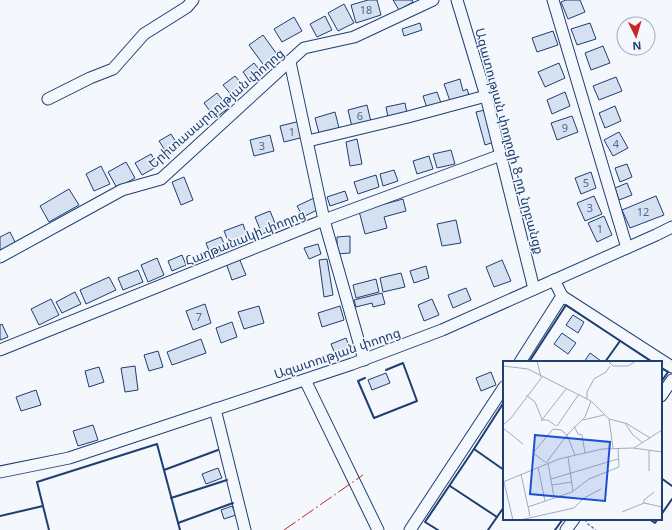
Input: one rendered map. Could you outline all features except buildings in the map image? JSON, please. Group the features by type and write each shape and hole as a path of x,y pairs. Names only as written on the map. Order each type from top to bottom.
{"street":[{"path":"48,99 90,78 114,69 144,34 188,7 193,0"},
{"name":"Երիտասարդության փողոց","path":"0,258 122,190 161,179 304,48 354,37 433,0"},
{"name":"Ազատության փողոցի 8-րդ նրբանցք","path":"457,0 502,154 534,289"},
{"path":"553,0 627,248"},
{"path":"290,62 324,220 364,360"},
{"path":"308,141 408,117 486,96"},
{"name":"Հաղթանակի փողոց","path":"0,350 324,220 502,154"},
{"name":"Ազատության փողոց","path":"0,472 69,458 364,360 442,330 672,227"},
{"path":"554,280 562,296 672,367"},
{"path":"521,361 562,296"},
{"path":"305,380 378,530"},
{"path":"662,395 672,380"},
{"path":"410,530 503,389"},
{"path":"215,410 245,530"},
{"path":"566,530 573,520"}],"path":[{"path":"586,520 588,524 596,530"}],"wall":[{"path":"530,361 566,305 650,361"},
{"path":"606,361 620,341"},
{"path":"365,378 358,381 374,418 417,401 403,363 386,370"},
{"path":"662,369 668,372 662,381"},
{"path":"474,449 503,404"},
{"path":"0,516 43,506 37,482 157,444 180,530"},
{"path":"438,530 425,522 474,449 503,469"},
{"path":"164,470 218,450"},
{"path":"662,479 672,486"},
{"path":"171,498 227,480"},
{"path":"450,486 497,517 503,508"},
{"path":"662,514 672,499"},
{"path":"178,523 233,503"},
{"path":"43,506 49,530"},
{"path":"488,530 497,517"},
{"path":"555,530 562,520"},
{"path":"650,520 655,523 657,520"}],"power":[{"path":"284,530 363,475"}]}
